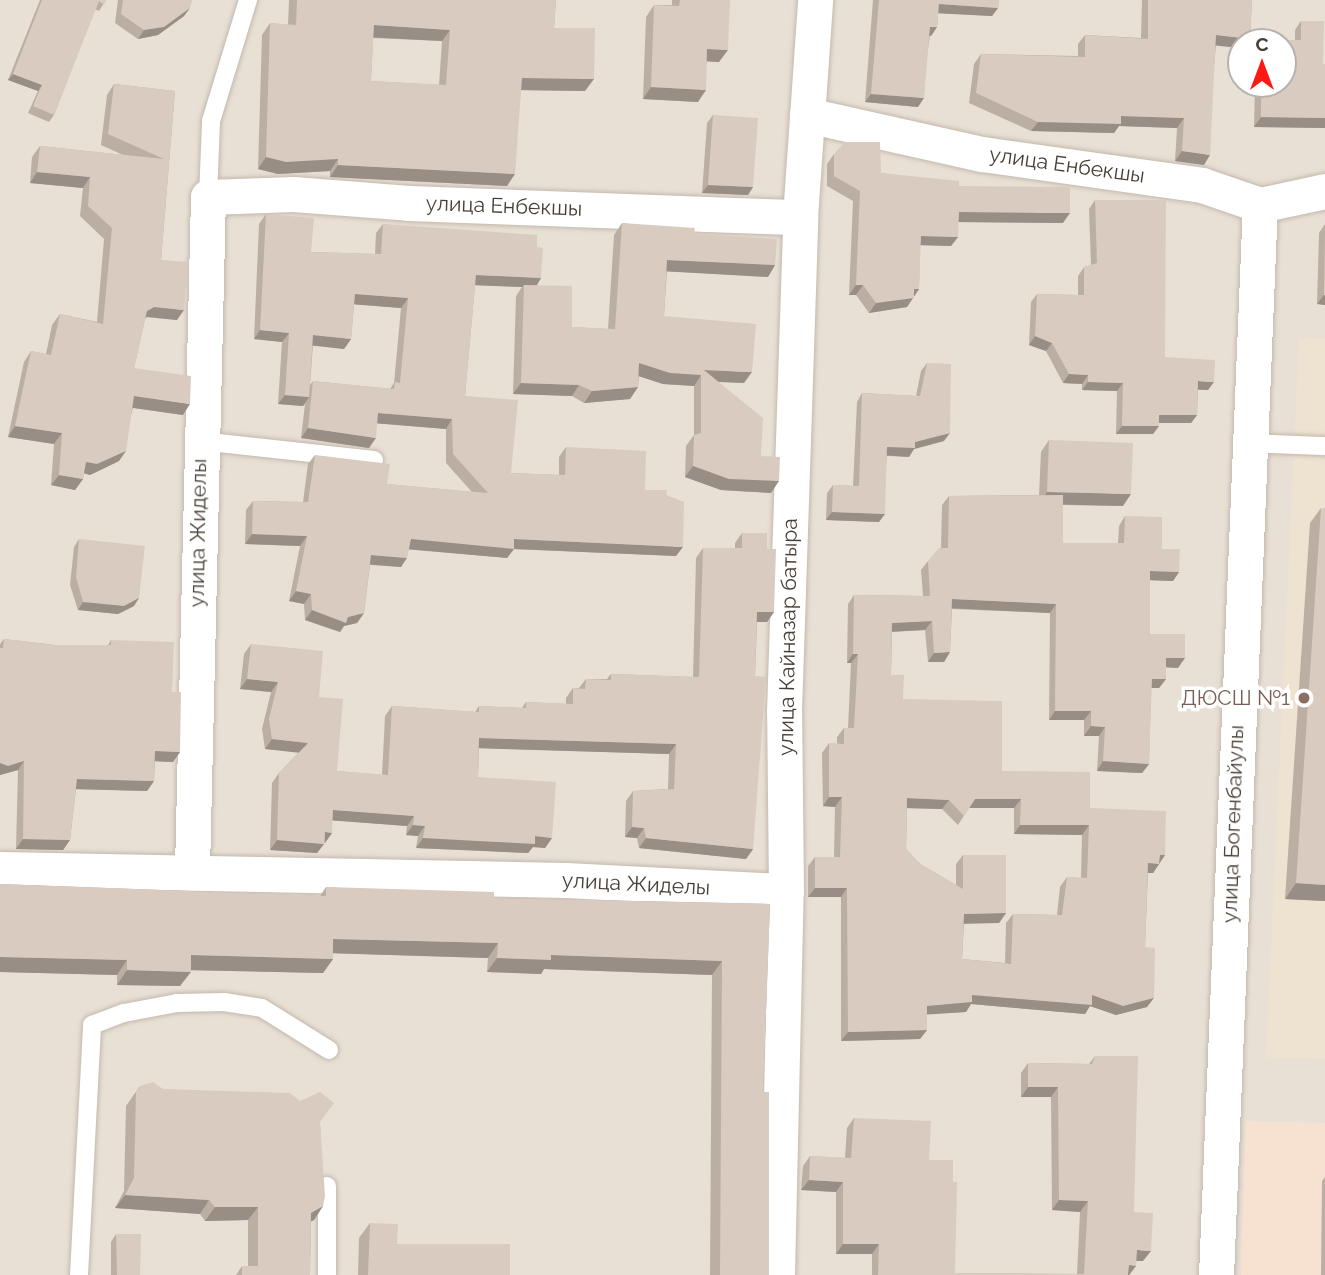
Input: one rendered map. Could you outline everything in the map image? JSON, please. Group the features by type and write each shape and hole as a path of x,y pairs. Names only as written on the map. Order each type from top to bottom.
{"street":[{"name":"улица Кайназар батыра","path":"777,1275 786,891 784,711 800,217 814,0"},
{"name":"улица Енбекшы","path":"807,115 982,154 1202,185 1260,205"},
{"path":"1260,205 1325,191"},
{"name":"улица Енбекшы","path":"208,197 293,194 409,203 800,217"},
{"name":"улица Жиделы","path":"191,870 208,197"},
{"name":"улица Богенбайулы","path":"1216,1275 1260,205"},
{"name":"улица Жиделы","path":"0,869 191,870 786,891"}],"lane":[{"path":"208,197 211,121 248,0"},
{"path":"200,441 374,460"},
{"path":"1249,443 1325,446"},
{"path":"79,1275 92,1025 164,1006 224,1002 262,1008 329,1051"},
{"path":"327,1186 327,1275"}],"shaded area":[{"path":"0,0 1325,0 1325,1275 0,1275"},
{"name":"ДЮСШ №1","path":"1299,338 1325,339 1325,1059 1266,1057"},
{"path":"1246,1121 1325,1123 1325,1275 1241,1275"}],"building":[{"path":"42,0 106,0 104,5 99,1 54,115 33,106 42,85 13,74"},
{"path":"123,0 192,0 190,8 164,27 144,30 121,14"},
{"path":"297,0 556,0 554,28 595,28 594,79 522,78 515,174 338,165 338,159 286,162 266,157 270,23 296,25","holes":["374,25 450,30 446,85 371,81"]},
{"path":"680,0 730,0 728,50 707,49 706,90 651,87 654,5 679,6"},
{"path":"879,0 999,0 998,8 939,4 937,27 930,27 924,98 871,94"},
{"path":"1148,0 1252,0 1251,28 1227,28 1227,36 1216,35 1210,155 1182,151 1184,118 1121,116 1121,124 1038,122 976,93 981,54 1085,57 1085,35 1148,39"},
{"path":"1301,21 1324,21 1325,118 1261,117 1261,98 1297,98 1297,40 1301,40"},
{"path":"114,84 175,91 161,260 188,262 184,310 154,307 147,311 134,368 191,376 190,404 134,396 126,451 97,464 86,462 83,479 59,475 62,433 15,426 31,351 51,355 60,314 103,324 112,228 88,206 90,177 37,172 40,146 164,159 108,134"},
{"path":"713,115 758,118 753,187 708,185"},
{"path":"845,142 880,142 881,173 959,181 959,186 1070,187 1070,213 959,212 958,237 921,236 919,289 914,289 914,298 876,303 863,285 856,285 860,191 834,176 834,154"},
{"path":"1095,200 1166,200 1165,357 1215,360 1214,382 1198,381 1197,415 1159,415 1159,426 1122,426 1123,383 1088,382 1088,375 1069,374 1052,343 1035,336 1037,294 1084,295 1084,267 1097,263"},
{"path":"266,214 314,218 311,252 381,254 383,224 537,235 537,247 543,248 541,278 476,275 465,396 518,400 511,473 565,475 566,447 646,451 645,490 667,490 666,495 684,502 683,547 514,539 514,549 411,539 407,558 371,555 364,613 348,617 346,623 312,610 311,594 296,591 307,536 252,534 253,501 308,502 315,455 390,464 387,484 488,493 453,454 452,419 378,413 376,438 308,428 313,381 394,389 395,382 400,383 408,298 355,294 351,339 313,335 309,397 285,395 289,333 260,330"},
{"path":"622,223 695,228 694,234 777,239 775,265 667,260 664,316 756,324 752,372 704,370 763,418 761,456 780,457 779,481 729,479 693,466 694,435 701,433 701,375 670,373 639,363 638,387 592,391 579,385 521,383 524,285 572,286 572,327 615,329"},
{"path":"927,363 951,364 950,433 915,442 915,448 887,447 885,514 832,512 833,485 859,486 862,393 920,396"},
{"path":"1049,440 1133,443 1131,494 1047,492"},
{"path":"1063,495 1063,543 1124,543 1125,516 1162,517 1162,549 1180,549 1179,572 1150,571 1150,634 1185,634 1185,658 1166,658 1166,679 1152,679 1149,764 1103,761 1105,727 1091,726 1091,711 1055,711 1056,604 952,599 950,652 934,653 932,621 892,623 891,675 904,675 903,699 1002,701 1002,771 1090,772 1090,808 1166,811 1165,855 1160,855 1159,864 1148,863 1145,947 1155,948 1154,998 1123,1006 1092,995 1092,1005 972,995 972,1002 927,1006 927,1030 848,1032 847,888 815,888 815,857 840,857 842,797 829,797 829,743 844,744 844,728 854,728 858,654 853,654 854,595 930,596 928,561 939,548 948,548 949,496","holes":["907,798 949,800 964,816 975,799 1021,799 1020,825 1089,825 1087,878 1067,877 1062,915 1013,914 1011,964 962,959 964,914 1006,913 1006,855 963,855 963,889 920,864 906,849"]},
{"path":"1321,508 1325,508 1325,885 1296,883"},
{"path":"742,533 767,533 767,549 776,549 774,612 757,612 755,676 766,677 753,849 646,838 644,828 632,827 633,791 674,789 676,744 479,738 478,777 556,782 552,838 535,836 535,844 423,838 425,826 413,825 414,816 333,810 332,833 325,832 324,844 277,840 279,773 308,743 272,739 269,719 278,682 247,679 251,644 323,651 319,697 343,699 337,771 388,775 392,706 479,712 479,706 526,708 526,702 573,704 573,688 585,689 586,679 611,680 611,674 699,677 703,548 742,548"},
{"path":"79,539 145,546 139,598 124,606 83,602 76,577"},
{"path":"4,639 55,645 111,645 111,640 174,642 172,692 181,692 180,752 155,751 154,781 77,779 70,840 23,839 24,761 8,766 0,763 0,648 3,648"},
{"path":"0,884 326,896 326,887 494,892 494,898 770,904 763,1092 769,1092 769,1275 720,1275 722,961 551,955 551,960 497,958 498,943 333,939 333,959 191,955 191,972 127,970 127,960 0,957"},
{"path":"1095,1056 1138,1056 1134,1212 1153,1213 1151,1251 1137,1250 1136,1266 1129,1265 1128,1275 878,1275 879,1244 843,1244 843,1182 809,1180 810,1156 851,1158 854,1118 931,1121 929,1160 953,1160 953,1182 957,1182 955,1273 1084,1274 1088,1201 1059,1200 1058,1087 1028,1087 1028,1063 1092,1064"},
{"path":"153,1082 163,1089 290,1093 300,1101 320,1092 334,1103 320,1122 325,1196 323,1206 311,1213 310,1275 242,1275 242,1266 258,1266 258,1207 215,1207 209,1200 125,1195 134,1178 136,1092 140,1086"},
{"path":"370,1223 398,1224 397,1244 510,1244 510,1275 368,1275"},
{"path":"116,1234 141,1234 140,1275 117,1275"}],"place":[{"name":"ДЮСШ №1","path":"1304,698"}]}
